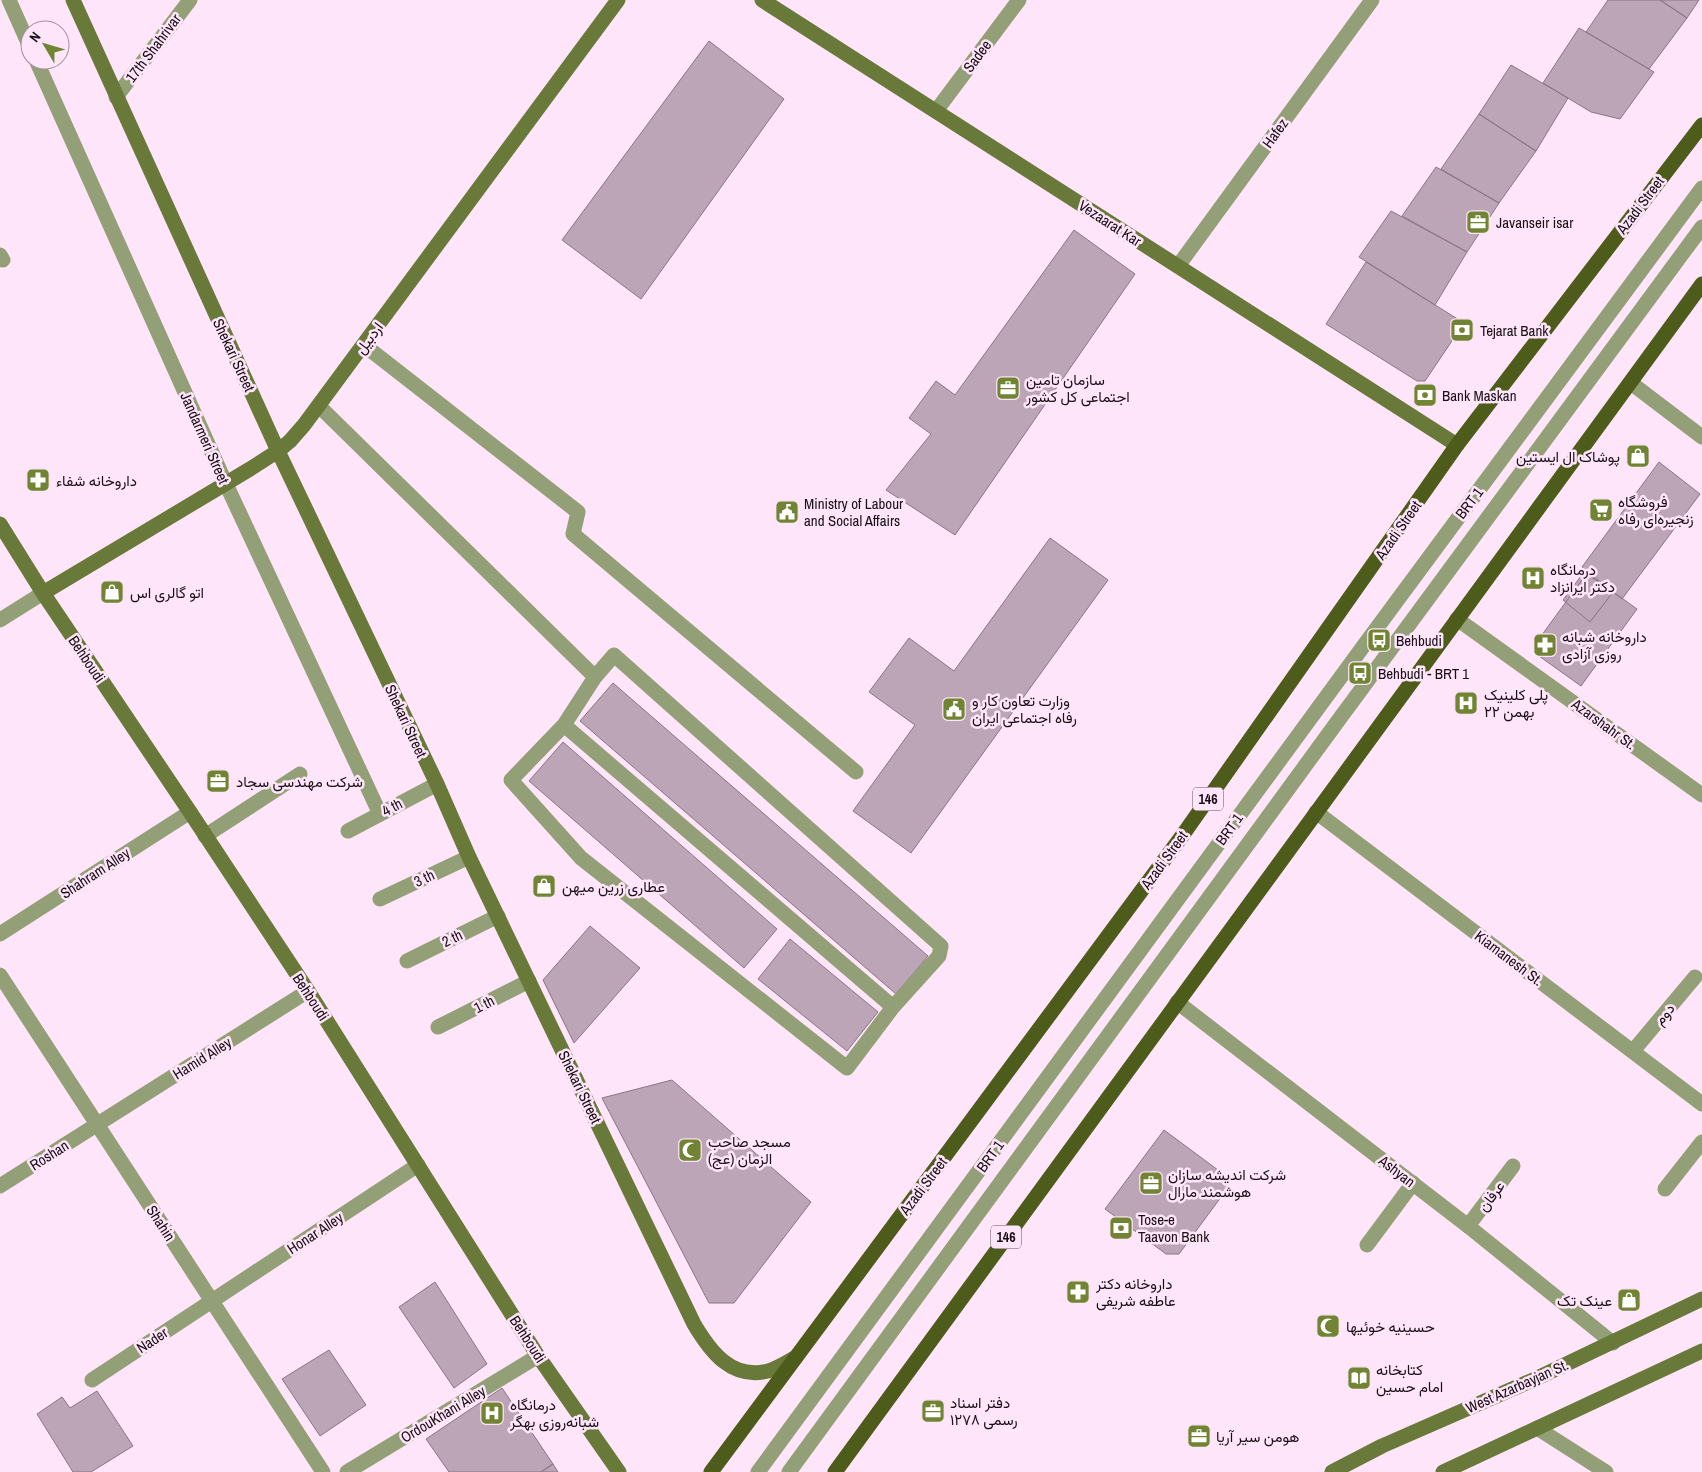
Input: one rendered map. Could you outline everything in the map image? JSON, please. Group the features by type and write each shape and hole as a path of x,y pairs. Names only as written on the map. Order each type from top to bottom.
{"main road":[{"name":"Azadi Street","path":"710,1472 1182,836 1458,445 1702,125"},
{"name":"146","path":"835,1472 1702,284"}],"street":[{"path":"9,0 20,25"},
{"name":"Shekari Street","path":"73,0 278,451 469,857 694,1324 705,1343 717,1357 735,1368 767,1371 796,1357"},
{"name":"17th Shahrivar","path":"116,97 190,0"},
{"name":"اردبیل","path":"43,593 226,484 278,451 290,441 319,406 618,0"},
{"name":"Vezaarat Kar","path":"762,0 1458,445"},
{"name":"Sadee","path":"936,112 1019,0"},
{"name":"Hafez","path":"1178,266 1372,0"},
{"name":"Jandarmeri Street","path":"40,70 226,484 380,814"},
{"name":"BRT 1","path":"758,1472 1370,636 1702,188"},
{"name":"BRT 1","path":"789,1472 1340,717 1702,227"},
{"path":"364,345 578,512 573,534 856,772"},
{"path":"1631,383 1702,436"},
{"path":"319,406 595,677"},
{"name":"Behboudi","path":"0,524 43,593 308,991 538,1356 619,1472"},
{"path":"0,620 43,593"},
{"name":"Azarshahr St.","path":"1457,619 1702,795"},
{"path":"614,655 941,946 939,956 893,1006 847,1068 581,858 511,780 564,725 595,677 614,655"},
{"path":"564,725 893,1006"},
{"path":"204,836 300,774"},
{"name":"4 th","path":"348,831 436,784"},
{"name":"Shahram Alley","path":"0,934 190,812"},
{"name":"Kiamanesh St.","path":"1316,812 1702,1104"},
{"name":"3 th","path":"380,899 469,857"},
{"name":"2 th","path":"407,961 498,916"},
{"name":"Shahin","path":"0,975 323,1472"},
{"name":"دوم","path":"1633,1051 1695,977"},
{"name":"1 th","path":"438,1027 529,981"},
{"name":"Hamid Alley","path":"97,1125 308,991"},
{"name":"Ashyan","path":"1178,1002 1468,1226 1613,1343"},
{"name":"Roshan","path":"0,1186 97,1125"},
{"path":"1665,1189 1702,1142"},
{"name":"Honar Alley","path":"212,1301 418,1165"},
{"name":"عرفان","path":"1468,1226 1513,1166"},
{"path":"1367,1245 1414,1184"},
{"name":"West Azarbayjan St.","path":"1332,1472 1382,1446 1533,1380 1702,1299"},
{"name":"Nader","path":"92,1380 212,1301"},
{"path":"1443,1472 1702,1351"},
{"name":"OrdouKhani Alley","path":"348,1472 538,1356"},
{"path":"1537,1428 1606,1472"}],"building":[{"path":"1608,0 1660,0 1687,18 1649,69 1586,32"},
{"path":"1660,0 1699,0 1687,18"},
{"path":"1579,28 1654,72 1620,119 1591,112 1543,83"},
{"path":"709,41 784,99 641,299 562,240"},
{"path":"1511,65 1568,98 1536,151 1479,114"},
{"path":"1479,114 1536,151 1499,203 1441,169"},
{"path":"1436,167 1499,203 1467,252 1402,216"},
{"path":"1391,211 1467,252 1435,305 1359,257"},
{"name":"سازمان تامین اجتماعی کل کشور","path":"1074,230 1135,274 955,535 886,490 931,434 909,418 936,381 955,395"},
{"path":"1366,262 1464,323 1425,381 1417,381 1326,324"},
{"path":"1659,462 1700,494 1622,599 1582,567"},
{"name":"وزارت تعاون کار و رفاه اجتماعی ایران","path":"1050,538 1108,580 911,853 853,811 915,725 869,692 909,638 954,671"},
{"path":"1584,572 1613,592 1590,622 1563,600"},
{"path":"1587,573 1637,609 1581,686 1539,656 1536,643"},
{"path":"613,683 928,956 896,994 580,721"},
{"path":"563,742 777,929 744,968 529,781"},
{"path":"590,926 640,968 574,1043 543,980"},
{"path":"790,939 878,1012 847,1051 758,979"},
{"name":"مسجد صاحب الزمان (عج)","path":"672,1080 811,1202 734,1303 709,1303 602,1098"},
{"path":"1164,1130 1226,1176 1227,1189 1179,1254 1166,1254 1105,1209"},
{"path":"435,1282 487,1364 454,1388 399,1307"},
{"path":"329,1350 366,1405 320,1436 282,1379"},
{"name":"درمانگاه شبانه‌روزی بهگر","path":"502,1388 553,1464 541,1472 449,1472 426,1439"},
{"path":"97,1391 133,1446 91,1472 73,1472 37,1414 62,1397 70,1408"},
{"path":"553,1464 558,1472 541,1472"}],"place":[{"name":"Javanseir isar","path":"1478,222"},
{"name":"Tejarat Bank","path":"1462,330"},
{"name":"سازمان تامین اجتماعی کل کشور","path":"1008,388"},
{"name":"Bank Maskan","path":"1425,395"},
{"name":"پوشاک ال ایستین","path":"1638,456"},
{"name":"داروخانه شفاء","path":"38,480"},
{"name":"فروشگاه زنجیره‌ای رفاه","path":"1601,510"},
{"name":"Ministry of Labour and Social Affairs","path":"787,512"},
{"name":"درمانگاه دکتر ایرانزاد","path":"1533,578"},
{"name":"اتو گالری اس","path":"112,592"},
{"name":"Behbudi","path":"1379,640"},
{"name":"داروخانه شبانه روزی آزادی","path":"1545,645"},
{"name":"Behbudi - BRT 1","path":"1360,673"},
{"name":"پلی کلینیک ۲۲ بهمن","path":"1466,703"},
{"name":"وزارت تعاون کار و رفاه اجتماعی ایران","path":"954,709"},
{"name":"شرکت مهندسی سجاد","path":"218,781"},
{"name":"عطاری زرین میهن","path":"544,886"},
{"name":"مسجد صاحب الزمان (عج)","path":"690,1150"},
{"name":"شرکت اندیشه سازان هوشمند مارال","path":"1151,1183"},
{"name":"Tose-e Taavon Bank","path":"1121,1228"},
{"name":"داروخانه دکتر عاطفه شریفی","path":"1078,1292"},
{"name":"عینک تک","path":"1629,1300"},
{"name":"حسینیه خوئیها","path":"1328,1326"},
{"name":"کتابخانه امام حسین","path":"1359,1378"},
{"name":"دفتر اسناد رسمی ۱۲۷۸","path":"933,1411"},
{"name":"درمانگاه شبانه‌روزی بهگر","path":"492,1413"},
{"name":"هومن سیر آریا","path":"1199,1436"}]}
